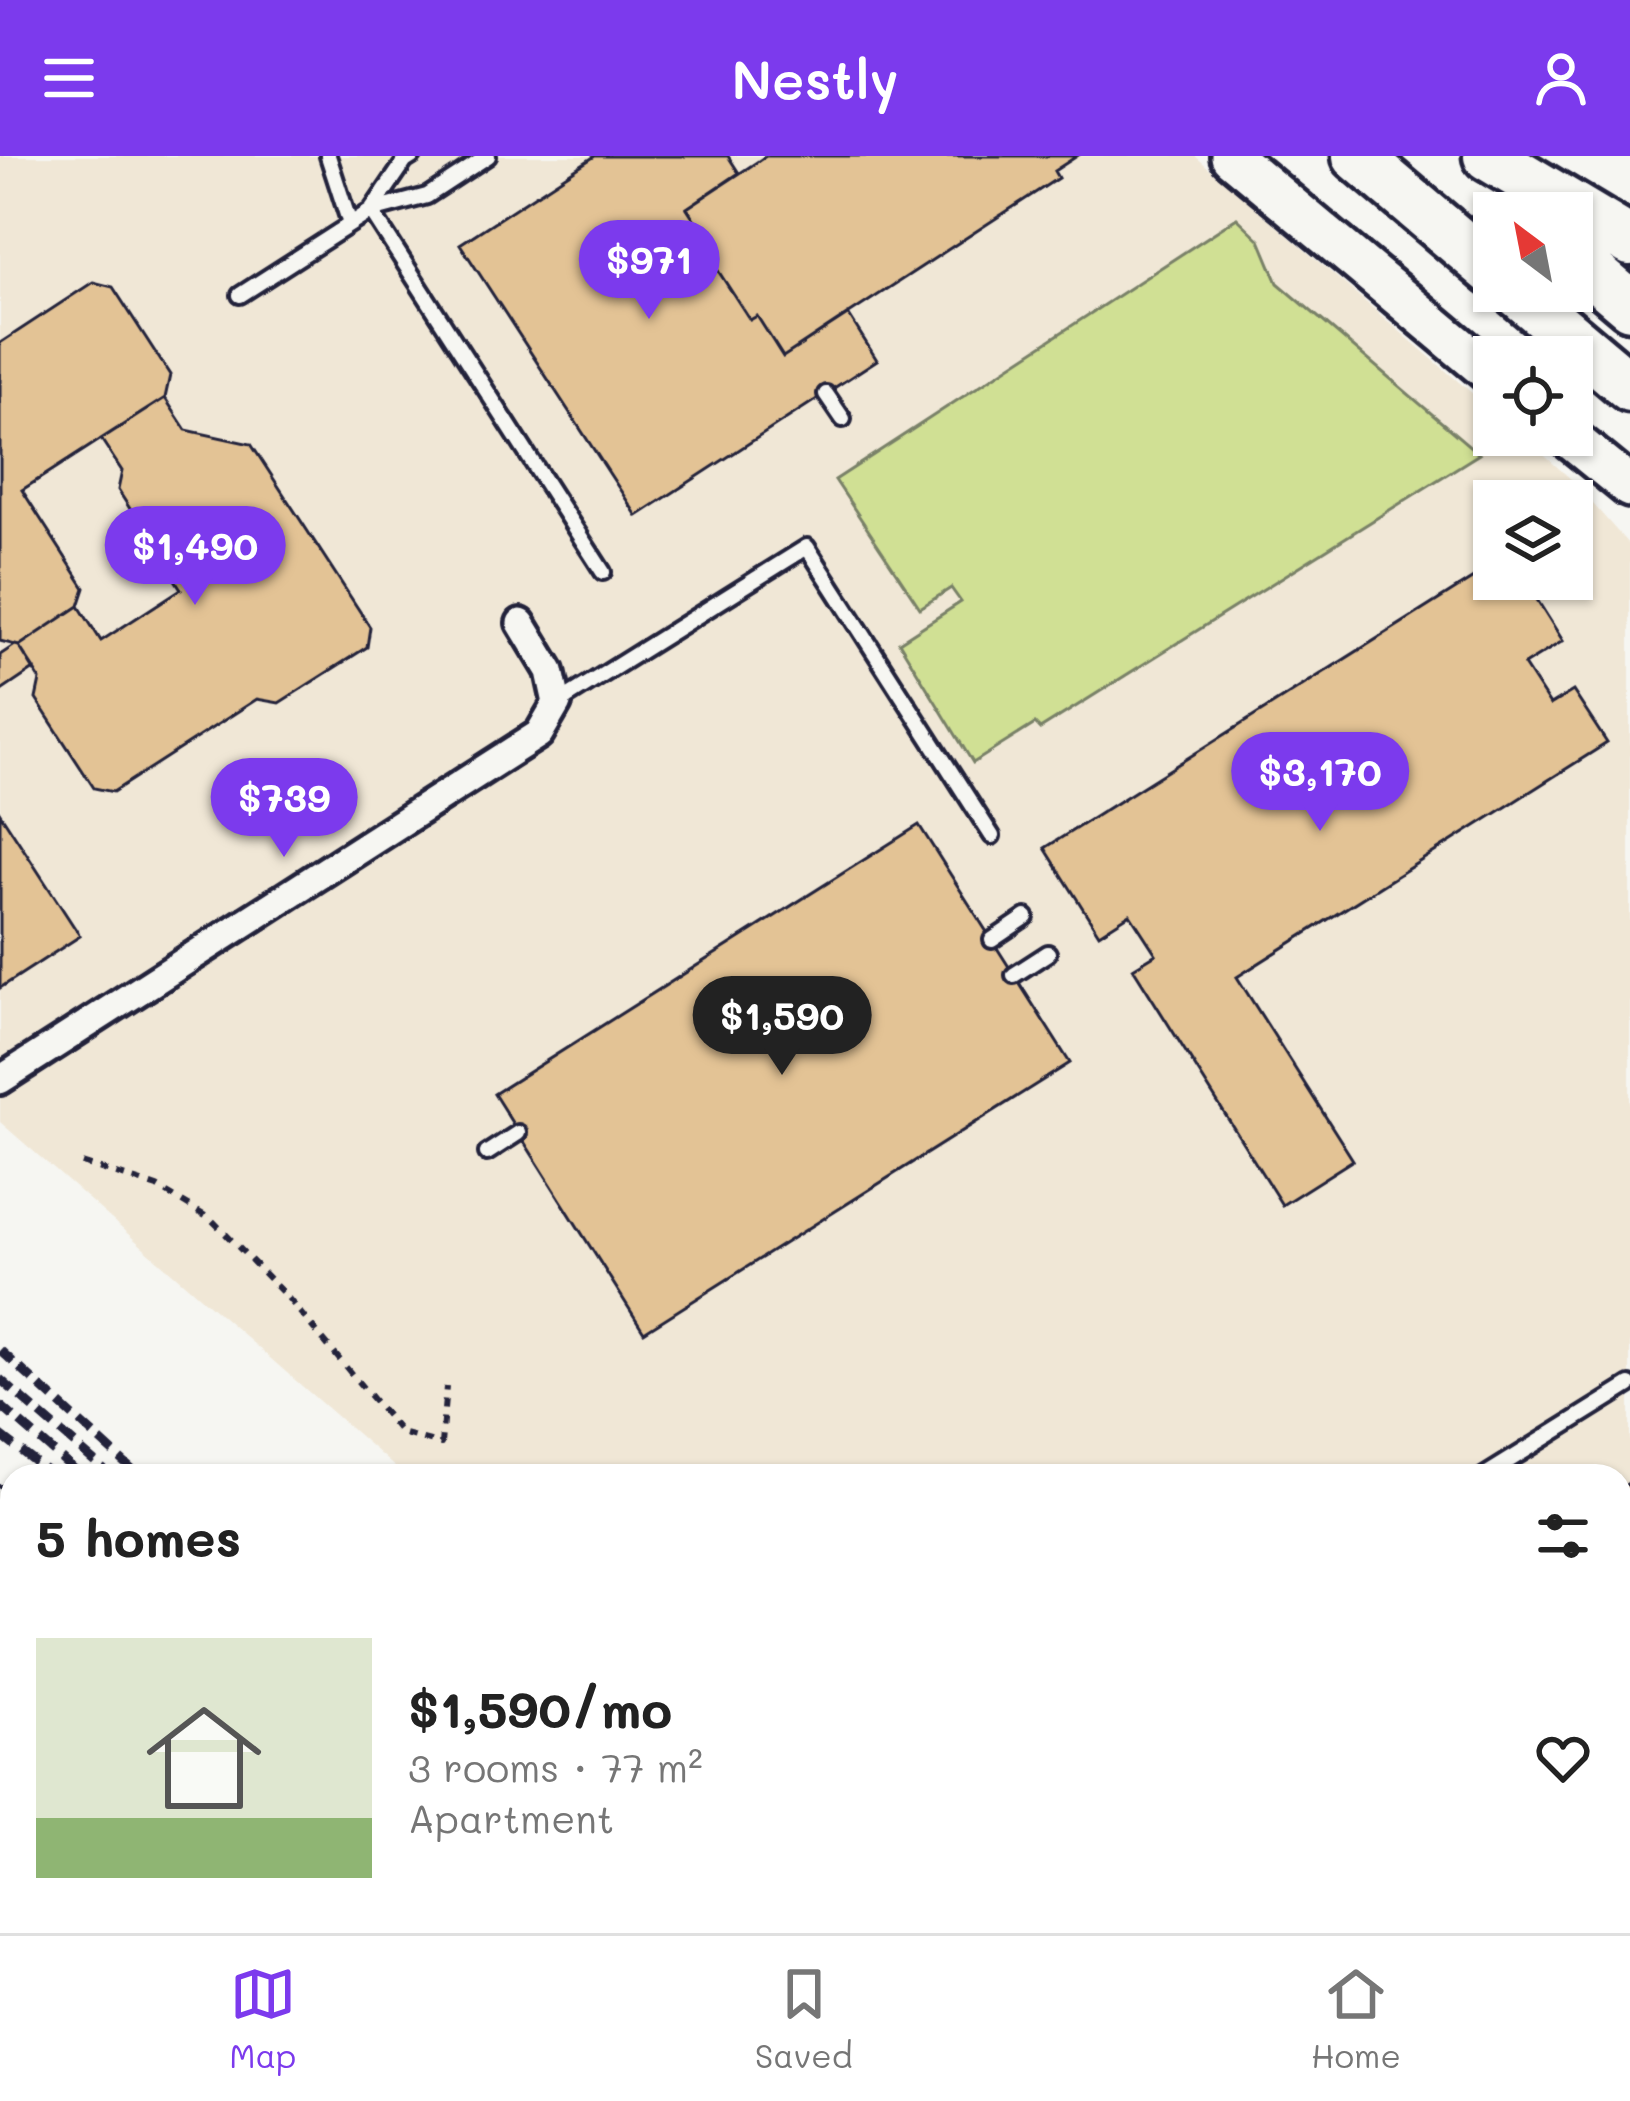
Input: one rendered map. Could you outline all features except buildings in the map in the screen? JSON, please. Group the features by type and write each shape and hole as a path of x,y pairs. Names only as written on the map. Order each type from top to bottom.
{"highway":[{"path":"1357,156 1473,254"},
{"path":"1454,156 1496,192"},
{"path":"1488,156 1630,241"},
{"path":"1593,274 1630,305"},
{"path":"1541,312 1630,387"}],"main road":[{"path":"1231,156 1473,358"},
{"path":"1591,456 1630,488"}],"street":[{"path":"0,1080 539,734 557,704 550,671 521,623"}],"lane":[{"path":"328,156 350,224"},
{"path":"371,212 413,156"},
{"path":"240,295 371,212 428,196 488,156"},
{"path":"371,212 603,572"},
{"path":"826,394 842,419"},
{"path":"557,704 807,547 992,836"},
{"path":"992,940 1026,917"},
{"path":"1014,975 1048,952"},
{"path":"487,1154 518,1133"},
{"path":"1503,1464 1630,1385"}],"path":[{"path":"82,1163 157,1186 212,1220 288,1298 401,1433 441,1444 446,1387"}],"shaded area":[{"path":"0,156 1195,156 1473,394 1473,456 1545,456 1572,480 1473,480 1473,600 1593,600 1593,504 1630,546 1630,1464 391,1464 0,1122"}],"green space":[{"path":"1237,218 1260,240 1278,283 1476,456 1040,729 1035,724 973,763 899,642 961,602 951,588 920,608 835,480"}],"railway":[{"path":"0,1350 126,1464"},
{"path":"0,1379 97,1464"},
{"path":"0,1405 67,1464"},
{"path":"0,1435 37,1464"}]}
